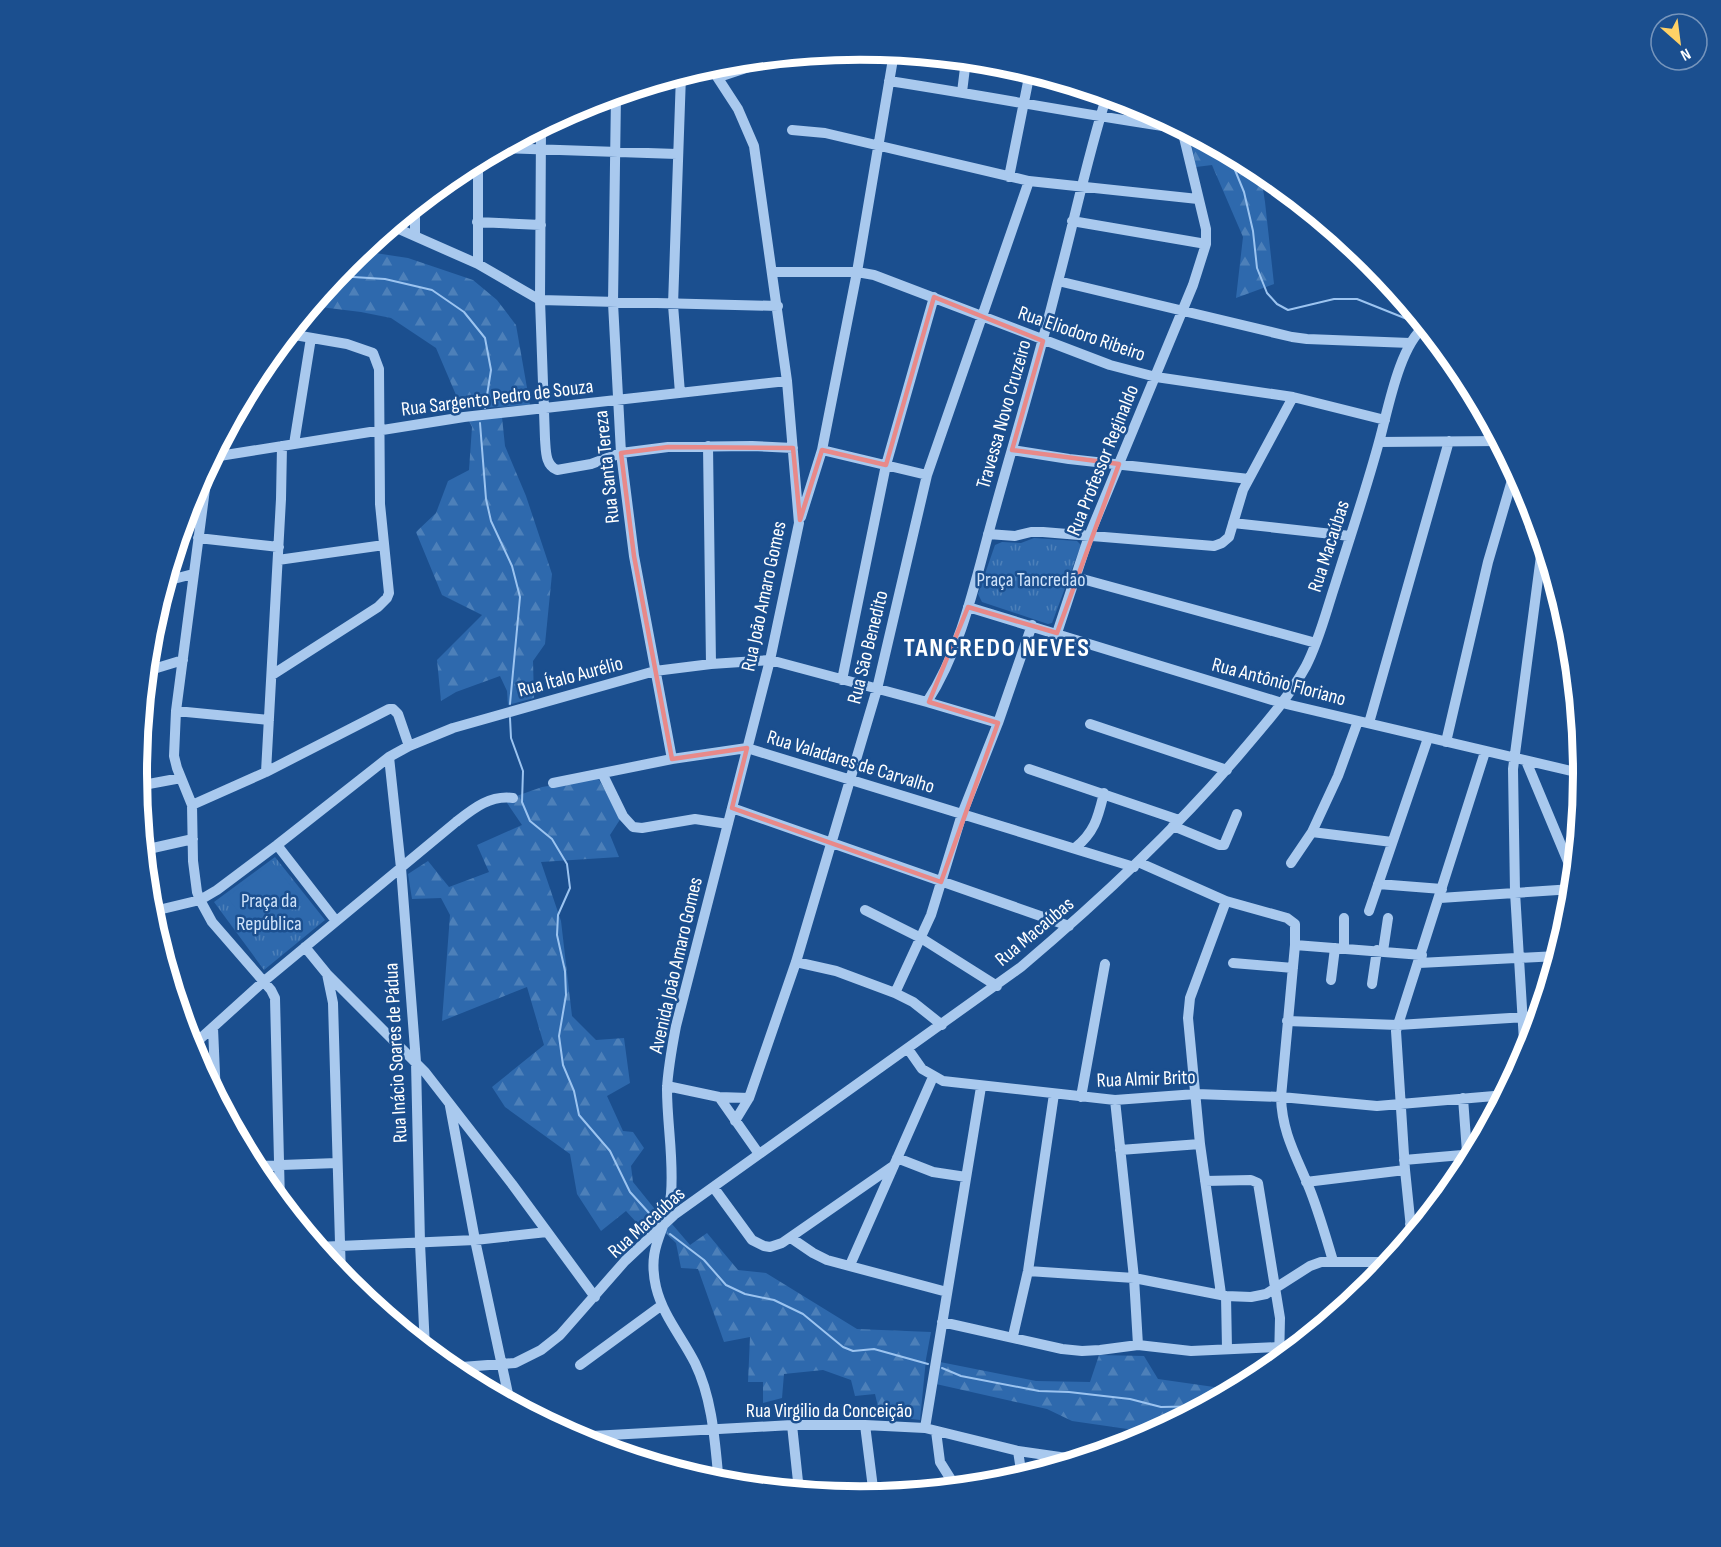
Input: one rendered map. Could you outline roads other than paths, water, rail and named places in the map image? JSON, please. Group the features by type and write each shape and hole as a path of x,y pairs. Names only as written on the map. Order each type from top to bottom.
{"street":[{"path":"799,523 822,450 857,272 893,61"},
{"path":"962,92 965,68"},
{"path":"400,229 477,264 540,300 777,306 754,146 738,109 719,77 736,71"},
{"path":"1009,177 1029,80"},
{"path":"889,81 1158,126"},
{"path":"680,393 673,305 681,83"},
{"name":"Travessa Novo Cruzeiro","path":"927,702 942,678 968,607 1043,341 1072,221 1104,103"},
{"name":"Rua Santa Tereza","path":"616,104 613,303 621,453 634,556 672,759"},
{"path":"792,130 825,133 1029,181 1198,198"},
{"path":"541,136 540,300 547,456 553,468 557,470 591,464 621,453 668,447 793,448"},
{"name":"Rua Professor Reginaldo","path":"1057,633 1089,536 1193,285 1206,244 1206,229 1184,138"},
{"path":"518,148 677,154"},
{"path":"477,264 478,172"},
{"name":"Rua São Benedito","path":"735,1121 749,1098 796,962 877,689 927,475 1029,181"},
{"path":"415,216 415,235"},
{"path":"1072,221 1206,244"},
{"path":"477,222 541,225"},
{"name":"Rua Eliodoro Ribeiro","path":"772,272 857,272 874,275 1110,365 1156,377 1293,397 1385,420"},
{"path":"1058,281 1307,339 1410,343"},
{"path":"842,680 886,465 934,297"},
{"name":"Rua João Amaro Gomes","path":"747,748 770,660 799,523 787,381 777,306"},
{"name":"Rua Macaúbas","path":"464,1367 502,1365 528,1358 541,1350 560,1335 625,1261 674,1215 997,986 1070,926 1136,864 1227,770 1282,704 1307,664 1350,536 1393,390 1410,343 1420,330"},
{"path":"272,675 378,607 389,593 378,430 379,369 372,353 346,344 297,335"},
{"path":"294,444 311,338"},
{"name":"Rua Sargento Pedro de Souza","path":"222,456 378,430 617,399 787,381"},
{"path":"988,534 1015,536 1043,532 1214,546 1222,543 1229,537 1240,498 1249,479 1293,397"},
{"path":"1291,863 1312,832 1364,722 1449,441"},
{"path":"1379,442 1491,441"},
{"path":"266,772 279,547 282,446"},
{"path":"708,446 711,664"},
{"path":"822,450 927,475"},
{"path":"1012,450 1070,459 1249,479"},
{"path":"1446,742 1488,562 1511,482"},
{"path":"204,493 176,711 174,756 192,805 195,881 200,900 212,922 271,990 276,1007 280,1188"},
{"path":"1233,523 1350,536"},
{"path":"198,538 279,547"},
{"path":"278,560 384,545"},
{"path":"1524,1036 1515,892 1514,758 1541,559"},
{"path":"174,578 193,574"},
{"path":"1075,577 1316,642"},
{"name":"Rua Antônio Floriano","path":"968,607 1282,704 1485,752 1574,769"},
{"path":"895,993 921,938 962,814 998,723 1032,625"},
{"path":"155,669 183,660"},
{"name":"Rua Ítalo Aurélio","path":"160,910 200,900 217,890 277,846 389,757 409,746 453,728 655,672 711,664 770,660 998,723"},
{"path":"192,805 266,772 388,709 396,711 399,716 409,746"},
{"path":"176,711 269,720"},
{"path":"1090,724 1227,770"},
{"path":"1369,911 1428,738"},
{"name":"Rua Valadares de Carvalho","path":"553,783 672,759 747,748 1075,848 1136,864 1226,901 1291,920 1296,928 1295,945"},
{"name":"Avenida João Amaro Gomes","path":"713,1430 699,1372 662,1305 656,1286 653,1256 669,1206 671,1188 668,1086 676,1026 747,748"},
{"path":"1411,1228 1396,1044 1398,1025 1485,752"},
{"name":"Rua Inácio Soares de Pádua","path":"389,757 401,868 416,1062 425,1339"},
{"path":"1526,761 1568,863"},
{"path":"1029,769 1104,793 1176,823 1219,845 1224,845 1237,814"},
{"path":"602,773 623,816 633,827 642,828 695,819 728,824"},
{"path":"147,784 181,778"},
{"path":"1075,848 1091,833 1104,793"},
{"path":"198,1040 263,982 472,809 495,798 513,798"},
{"path":"732,808 1070,926"},
{"path":"1312,832 1392,842"},
{"path":"151,848 193,839"},
{"path":"277,846 336,921"},
{"path":"1378,884 1441,894 1564,889"},
{"path":"1226,901 1188,1009 1188,1026 1200,1144 1223,1295 1227,1350"},
{"path":"865,910 921,938 997,986"},
{"path":"1331,980 1340,948 1344,918"},
{"path":"1372,984 1388,918"},
{"path":"1333,1261 1306,1182 1287,1139 1281,1117 1287,1021 1295,945 1380,951 1420,959 1550,956"},
{"path":"305,947 327,974 416,1062 449,1102 595,1297"},
{"path":"796,962 836,972 895,993 913,1002 942,1025"},
{"path":"1081,1097 1105,963"},
{"path":"1233,963 1293,968"},
{"path":"327,974 333,1003 341,1262"},
{"path":"1287,1021 1398,1025 1531,1018"},
{"path":"213,1028 215,1077"},
{"path":"850,1265 933,1077 922,1069 908,1049"},
{"name":"Rua Almir Brito","path":"933,1077 943,1081 981,1087 1115,1100 1196,1094 1281,1097 1365,1106 1496,1096"},
{"path":"668,1086 719,1097 749,1098"},
{"path":"952,1481 940,1462 930,1429 942,1322 981,1087"},
{"path":"1013,1336 1028,1271 1054,1094"},
{"path":"719,1097 759,1154"},
{"path":"1463,1098 1469,1146"},
{"path":"1115,1100 1134,1278 1138,1345"},
{"path":"449,1102 475,1240 508,1393"},
{"path":"1120,1150 1200,1144"},
{"path":"1306,1182 1404,1165 1461,1159"},
{"path":"895,1162 933,1172 966,1177"},
{"path":"714,1188 755,1243 770,1247 791,1238 895,1162"},
{"path":"264,1166 337,1163"},
{"path":"1205,1181 1251,1180 1258,1183 1280,1318 1279,1351"},
{"path":"671,1188 681,1198 696,1201"},
{"path":"326,1246 475,1240 547,1232"},
{"path":"791,1238 820,1257 947,1292"},
{"path":"1028,1271 1134,1278 1167,1286 1251,1298 1266,1294 1310,1266 1321,1262 1380,1262"},
{"path":"579,1365 662,1305"},
{"path":"942,1322 1013,1336 1062,1349 1082,1351 1138,1345 1191,1351 1279,1347"},
{"path":"792,1425 798,1484"},
{"name":"Rua Virgilio da Conceição","path":"595,1436 792,1425 865,1425 930,1429 1018,1451 1063,1457"},
{"path":"865,1425 873,1486"},
{"path":"713,1430 718,1472"},
{"path":"1018,1451 1021,1468"}],"waterway":[{"path":"1233,166 1244,192 1253,231 1257,268 1267,293 1277,304 1288,310 1334,299 1357,299 1412,321"},
{"path":"349,277 385,279 432,290 464,312 485,338 491,370 485,408"},
{"path":"480,423 486,499 491,521 512,566 520,597 510,704"},
{"path":"510,718 511,738 523,771 522,802 530,821 552,839 567,864 570,888 558,915 557,935 565,971 566,995 559,1036 563,1065 574,1091 579,1115 610,1151 630,1192 659,1224"},
{"path":"670,1234 704,1260 726,1285 745,1294 774,1300 803,1314 843,1347 853,1351 874,1349 928,1364"},
{"path":"942,1368 961,1376 1039,1391 1130,1399 1161,1407 1188,1406"}],"district":[{"name":"TANCREDO NEVES","path":"997,647"}],"park label":[{"name":"Praça Tancredão","path":"1031,579"},
{"name":"Praça da República","path":"269,912"}]}
